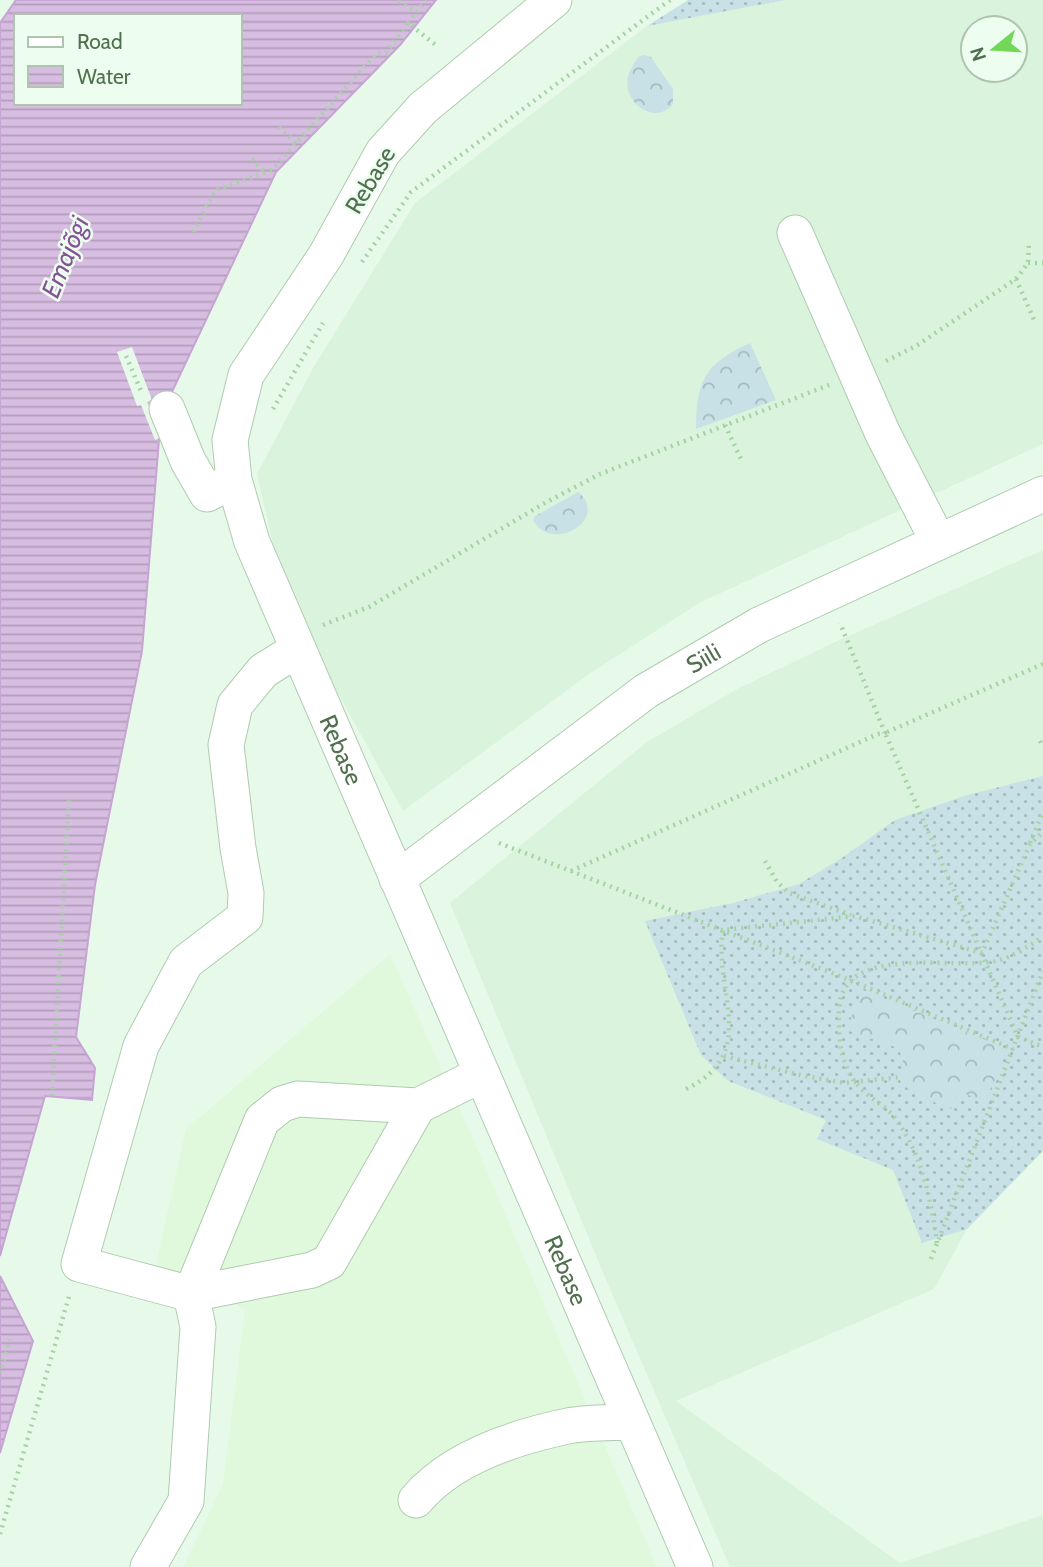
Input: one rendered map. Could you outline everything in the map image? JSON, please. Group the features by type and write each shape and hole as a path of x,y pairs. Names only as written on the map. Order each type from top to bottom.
{"street":[{"name":"Rebase","path":"554,0 423,108 383,152 326,255 246,375 230,440 234,480 252,542 695,1567"},
{"path":"795,233 883,434 939,541"},
{"path":"167,409 188,461 207,494 234,480"},
{"name":"Siili","path":"397,879 646,691 759,625 1043,494"},
{"path":"296,643 263,671 235,705 226,745 246,893 246,917 186,962 141,1046 79,1264 191,1294 312,1270 329,1262 418,1106"},
{"path":"148,1567 186,1501 198,1327 191,1294 262,1120 282,1104 298,1099 418,1106 482,1074"},
{"path":"416,1500 445,1472 482,1452 570,1425 632,1422"}],"path":[{"path":"399,0 416,12"},
{"path":"193,232 216,190 272,170 377,53 386,53 426,0"},
{"path":"360,265 411,191 670,0"},
{"path":"408,23 437,46"},
{"path":"279,127 296,143"},
{"path":"251,159 265,173"},
{"path":"296,643 369,607 543,504 600,474 857,374 916,346 1016,279 1028,263 1029,242"},
{"path":"1028,263 1043,263"},
{"path":"1016,279 1035,322"},
{"path":"271,413 325,320"},
{"path":"725,425 742,461"},
{"path":"840,622 885,733 1018,1037 1043,1047"},
{"path":"571,871 878,734 1043,664"},
{"path":"1040,741 1043,747"},
{"path":"52,1096 69,797"},
{"path":"982,953 1043,812"},
{"path":"1030,844 1043,832"},
{"path":"499,843 851,981 1013,1049"},
{"path":"765,861 777,883 789,893 855,916 982,953"},
{"path":"723,930 855,916"},
{"path":"686,1088 704,1080 727,1049 729,1015 721,964 723,930"},
{"path":"937,1243 932,1208 920,1166 905,1135 894,1117 855,1083 841,1053 839,1004 851,981 872,970 904,962 996,961 1043,937"},
{"path":"931,1259 1043,971"},
{"path":"724,1056 800,1075 855,1083 900,1077"},
{"path":"0,1534 79,1264"},
{"path":"0,1374 10,1339"}],"shaded area":[{"path":"786,0 1043,0 1043,444 699,603 589,674 403,811 318,657 276,557 257,474 313,368 415,203 647,26"},
{"path":"1043,550 1043,1151 967,1229 934,1289 676,1401 900,1563 1043,1515 1043,1567 730,1567 604,1275 450,903 647,742 739,688 833,643"},
{"path":"390,954 474,1141 657,1567 183,1567 223,1484 245,1309 156,1264 186,1129"}],"green space":[{"path":"688,0 786,0 647,26"},
{"path":"638,57 651,57 673,89 673,104 657,113 641,108 630,95 627,86 629,74"},
{"path":"750,343 776,400 696,429 698,398 706,376 723,358"},
{"path":"578,492 586,502 588,512 583,522 575,529 553,534 542,530 533,520 535,516"},
{"path":"1043,776 1043,1151 967,1229 922,1243 893,1170 817,1139 826,1120 728,1081 701,1055 645,921 733,903 799,884 842,858 895,820 964,796"},
{"path":"863,990 995,1044 1001,1057 1000,1064 984,1102 959,1091 951,1109 914,1094 900,1082 903,1060 898,1048 846,1030"}],"water":[{"name":"Emajõgi","path":"16,0 436,0 400,45 276,172 161,415 142,651 95,885 76,1037 95,1068 92,1100 45,1096 0,1256 0,23"},
{"path":"0,1276 33,1341 0,1453"}],"pier":[{"path":"132,347 152,400 147,402 162,437 155,440 141,405 137,406 117,352"}]}
